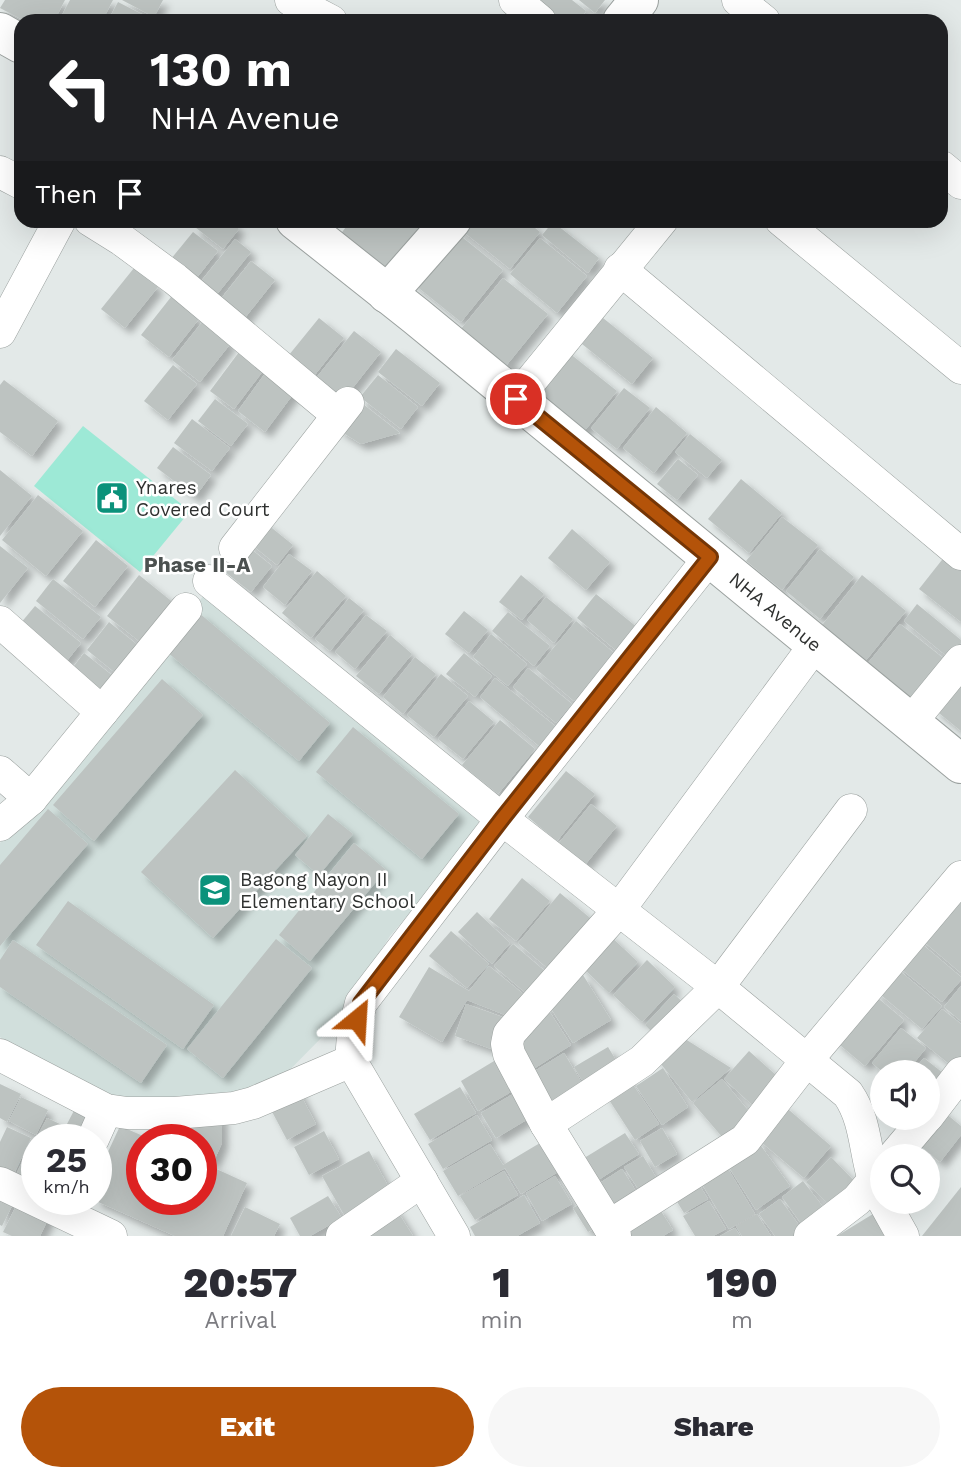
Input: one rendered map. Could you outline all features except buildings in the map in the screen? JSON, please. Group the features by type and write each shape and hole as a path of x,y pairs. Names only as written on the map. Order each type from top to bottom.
{"street":[{"path":"291,0 318,14"},
{"path":"515,0 532,14"},
{"path":"628,14 639,0"},
{"path":"738,0 755,14"},
{"path":"3,320 55,228"},
{"path":"103,228 175,279 343,409 235,548"},
{"name":"NHA Avenue","path":"305,228 961,764"},
{"path":"387,294 445,228"},
{"path":"516,399 655,228"},
{"path":"791,228 961,368"},
{"path":"620,270 961,554"},
{"path":"454,1236 351,1060 353,1035 361,1003 502,819 710,557"},
{"path":"209,581 502,819 718,987 848,1094 859,1110 870,1151"},
{"path":"0,825 32,799 186,609"},
{"path":"0,622 102,712"},
{"path":"815,645 618,911 509,1034 509,1054 545,1124 612,1231 745,1140 806,1061 961,877"},
{"path":"911,722 961,661"},
{"path":"0,772 32,799"},
{"path":"545,1124 642,1061 718,987 851,810"},
{"path":"0,1055 106,1110 127,1113 234,1108 351,1060"},
{"path":"940,1102 959,1079"},
{"path":"100,1124 106,1110"},
{"path":"904,1144 916,1130"},
{"path":"342,1236 422,1181"},
{"path":"0,1183 61,1216 111,1236"},
{"path":"810,1236 870,1193"},
{"path":"892,1214 903,1236"}],"shaded area":[{"name":"Bagong Nayon II Elementary School","path":"209,589 492,818 390,936 330,1029 269,1091 114,1107 0,1037 0,843"}],"green space":[{"name":"Ynares Covered Court","path":"83,426 190,511 140,572 34,486"}],"place":[{"name":"Ynares Covered Court","path":"112,498"},
{"name":"Bagong Nayon II Elementary School","path":"215,890"}],"district":[{"name":"Phase II-A","path":"197,564"}],"route":[{"path":"357,1019 361,1003 502,819 710,557 516,399"}]}
